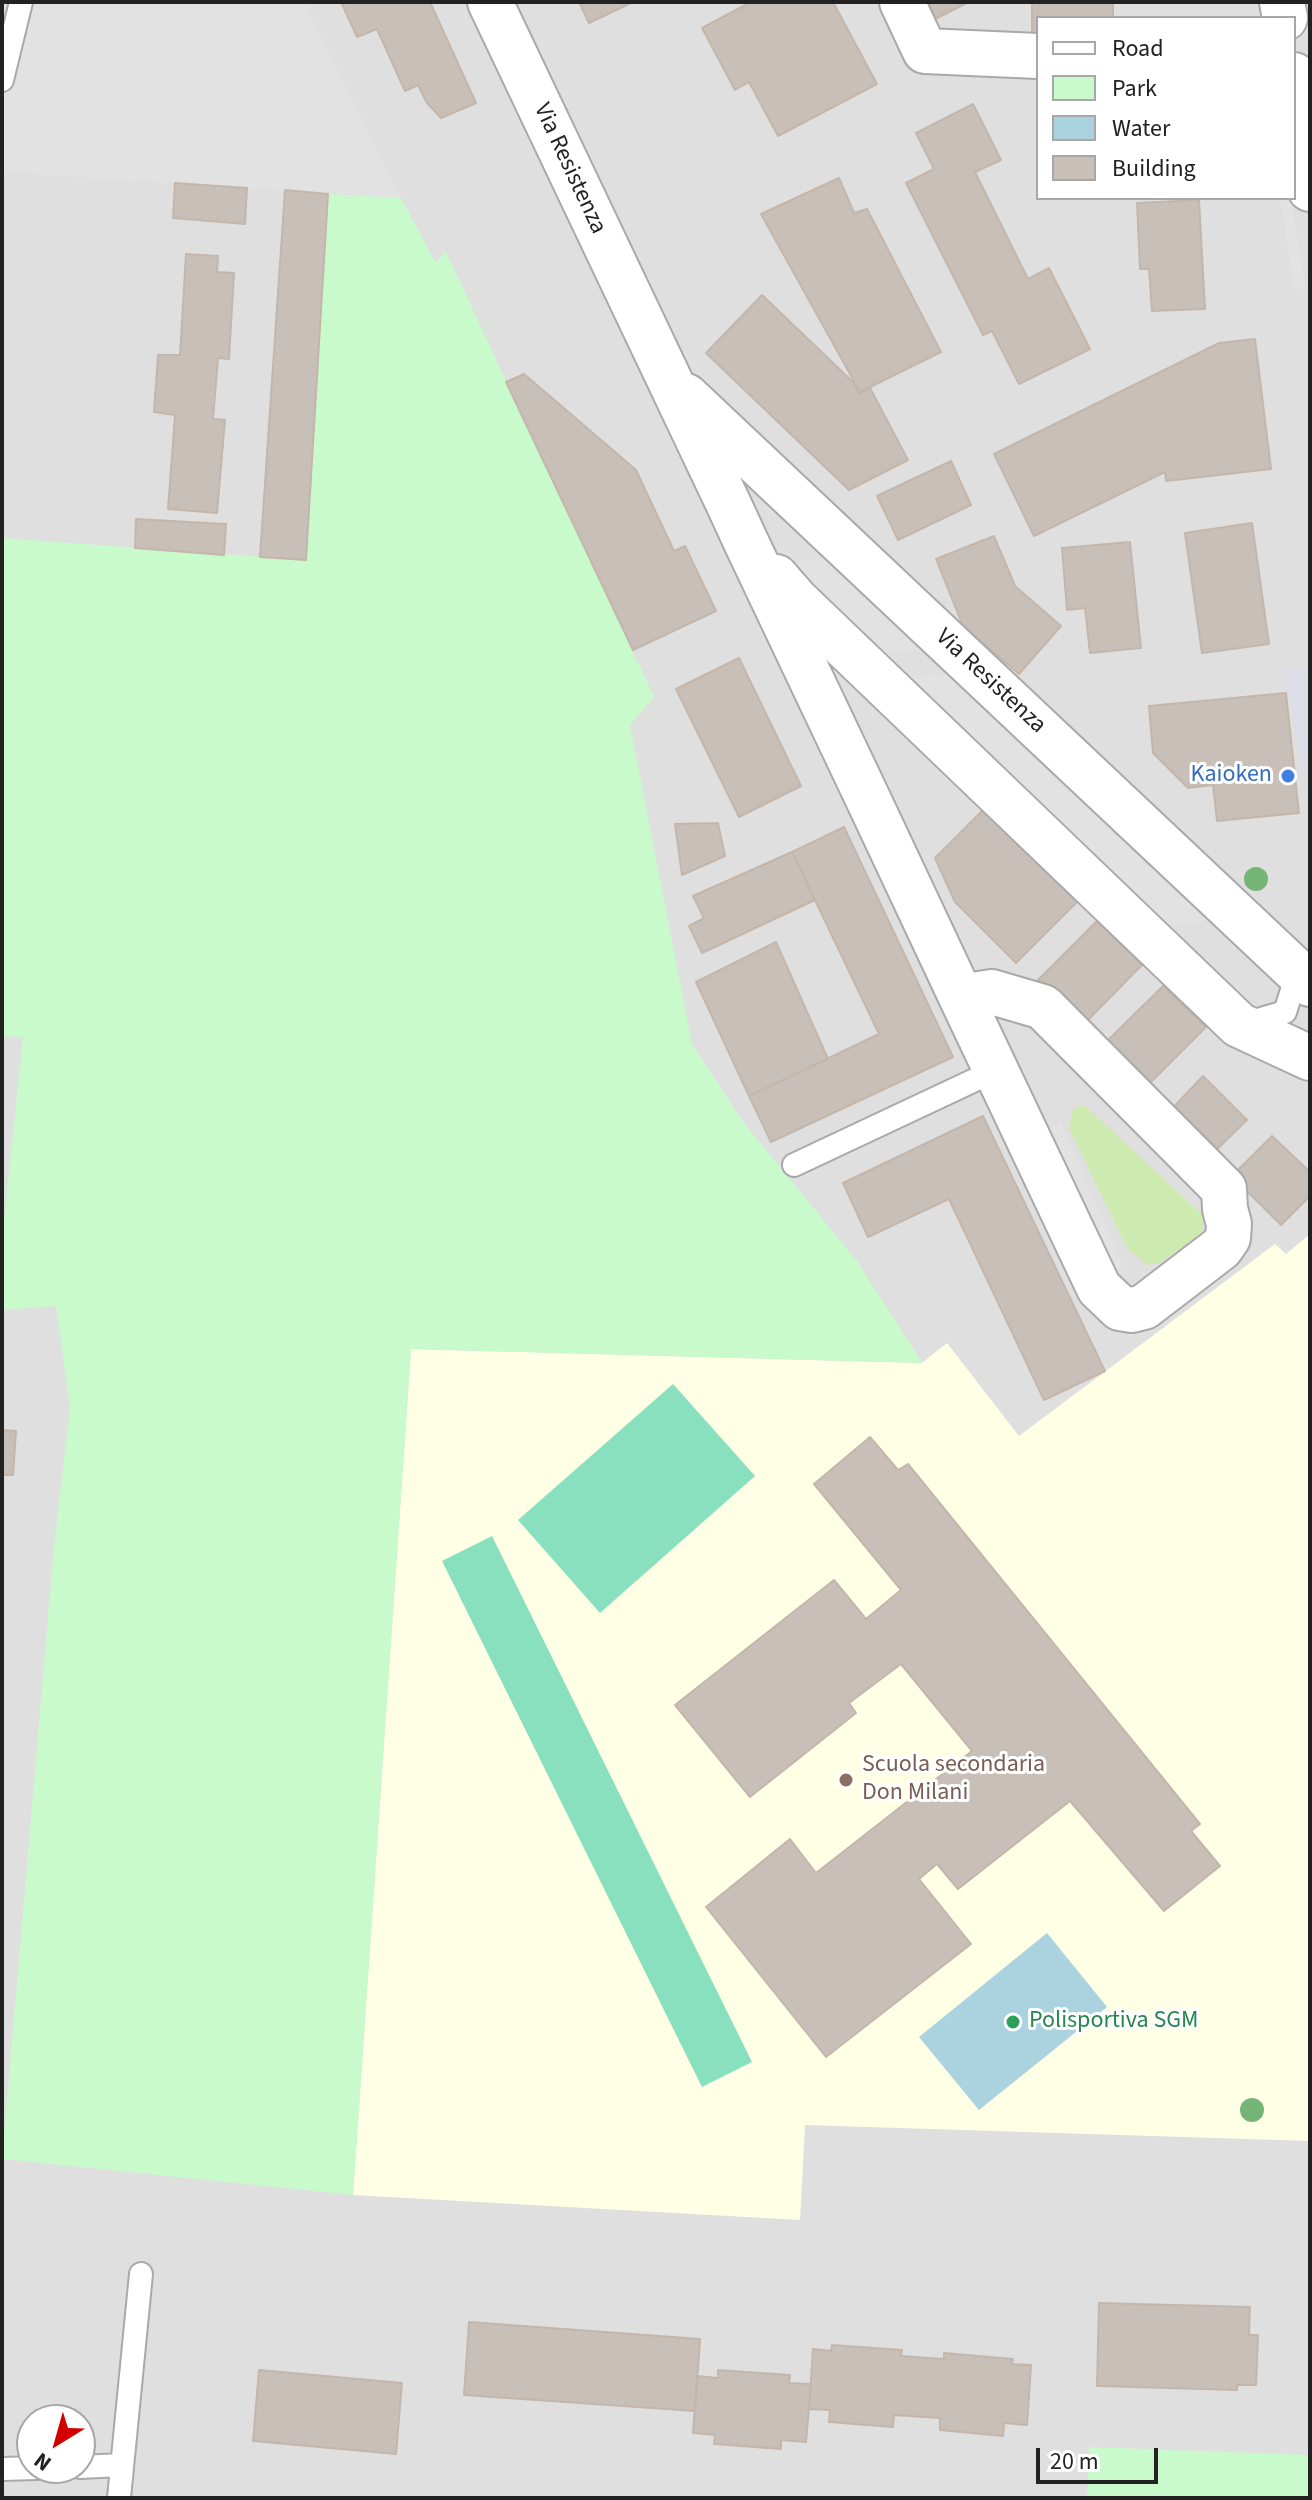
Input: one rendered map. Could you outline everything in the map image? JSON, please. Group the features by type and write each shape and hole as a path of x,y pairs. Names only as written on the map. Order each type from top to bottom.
{"street":[{"name":"Via Resistenza","path":"490,2 669,379 963,1001 1099,1288 1120,1308 1132,1310 1144,1307 1221,1248 1228,1238 1229,1224 1224,1189 1043,1007 992,992 963,1001"},
{"path":"902,2 925,51 1036,56"},
{"path":"1296,88 1309,169"},
{"name":"Via Resistenza","path":"669,379 1301,976"},
{"name":"Via Resistenza","path":"746,542 796,600 1239,1025 1310,1058"}],"lane":[{"path":"2,80 21,2"},
{"path":"1239,1025 1285,1012 1293,987 1301,976"},
{"path":"794,1165 996,1070"},
{"path":"119,2498 141,2274"},
{"path":"96,2466 122,2465"}],"shaded area":[{"path":"2,2 1310,2 1310,2498 2,2498"},
{"path":"2,2 305,2 401,198 2,172"},
{"path":"1280,200 1291,200 1306,289 1294,289"},
{"path":"839,555 939,650 868,652 790,564"},
{"path":"1285,670 1310,670 1310,809"},
{"path":"923,675 964,677 1218,921 1154,925 898,679"},
{"path":"1060,1121 1124,1267 1111,1272 1042,1133"},
{"name":"Scuola secondaria Don Milani","path":"1310,1234 1310,2141 805,2125 800,2220 353,2195 411,1349 922,1363 947,1343 1019,1436 1275,1244 1286,1254"}],"green space":[{"path":"328,194 401,198 435,262 446,252 654,697 630,725 692,1044 744,1123 857,1261 922,1363 411,1349 353,2195 2,2159 54,1546 70,1407 56,1306 2,1310 2,1240 23,1037 2,1036 2,538 306,560"},
{"path":"1083,1104 1205,1217 1201,1234 1160,1263 1147,1265 1127,1248 1069,1128 1072,1111"},
{"path":"673,1384 755,1476 600,1613 518,1520"},
{"path":"492,1536 752,2062 702,2087 442,1561"},
{"path":"1089,2447 1310,2455 1310,2498 1087,2498"}],"water":[{"name":"Polisportiva SGM","path":"1047,1933 1107,2007 979,2110 919,2037"}],"building":[{"path":"341,2 430,2 476,103 441,118 427,103 418,85 405,91 377,29 357,37"},
{"path":"579,2 633,2 589,23"},
{"path":"751,2 833,2 877,84 778,136 749,82 735,90 702,28"},
{"path":"927,2 969,2 935,19"},
{"path":"1032,2 1113,2 1113,16 1036,16 1036,34 1032,34"},
{"path":"973,104 1001,160 975,172 1028,279 1049,268 1090,349 1019,384 992,331 983,335 906,183 934,169 916,133"},
{"path":"839,178 854,213 867,209 941,352 860,392 761,214"},
{"path":"175,183 247,188 245,224 173,218"},
{"path":"285,190 328,194 306,560 260,557"},
{"path":"1199,200 1205,309 1152,311 1149,269 1140,269 1137,203"},
{"path":"186,254 218,256 217,272 234,273 229,359 218,358 213,419 225,420 217,513 168,509 175,415 154,412 158,355 180,355"},
{"path":"762,295 854,383 859,394 870,388 908,460 849,490 706,353"},
{"path":"1255,339 1271,469 1166,481 1165,472 1034,536 994,454 1219,343"},
{"path":"524,374 636,470 674,551 685,546 716,611 633,650 506,382"},
{"path":"951,461 971,505 898,540 877,496"},
{"path":"136,519 226,524 224,555 135,548"},
{"path":"1252,523 1269,644 1202,653 1185,533"},
{"path":"994,536 1015,586 1061,626 1019,674 963,626 936,559"},
{"path":"1130,542 1141,648 1090,653 1085,608 1067,610 1062,548"},
{"path":"739,658 801,786 739,817 676,689"},
{"path":"1286,693 1299,813 1217,821 1213,785 1188,788 1153,753 1149,706"},
{"path":"983,810 1077,902 1016,963 955,902 935,858"},
{"path":"718,823 725,856 682,875 675,824"},
{"path":"844,827 953,1057 771,1142 749,1096 879,1034 792,852"},
{"path":"792,852 815,900 702,953 689,926 704,918 693,896"},
{"path":"1097,921 1142,965 1081,1027 1036,982"},
{"path":"776,942 828,1059 749,1096 696,982"},
{"path":"1163,986 1206,1027 1144,1089 1101,1047"},
{"path":"1203,1076 1247,1120 1211,1155 1168,1113"},
{"path":"983,1116 1105,1371 1044,1400 949,1199 868,1237 843,1183"},
{"path":"1272,1136 1310,1172 1310,1196 1281,1225 1232,1176"},
{"path":"2,1430 16,1431 13,1475 2,1475"},
{"path":"870,1437 898,1470 908,1464 1200,1824 1191,1831 1220,1866 1164,1911 1070,1801 958,1889 937,1864 919,1879 971,1944 826,2057 706,1907 790,1839 816,1873 972,1751 901,1664 849,1703 856,1713 750,1797 675,1705 834,1580 866,1619 901,1590 814,1484"},
{"path":"1099,2303 1250,2307 1249,2335 1258,2335 1256,2385 1237,2385 1237,2390 1097,2386"},
{"path":"469,2322 700,2339 695,2411 464,2395"},
{"path":"832,2345 902,2350 901,2356 944,2359 944,2353 1013,2359 1012,2364 1031,2365 1027,2425 1004,2423 1003,2436 940,2430 940,2418 894,2415 893,2427 829,2422 830,2410 809,2409 813,2349 831,2351"},
{"path":"259,2370 402,2383 396,2454 253,2441"},
{"path":"718,2370 790,2375 789,2383 811,2384 806,2442 781,2440 781,2449 714,2444 715,2435 693,2433 697,2376 718,2378"}],"place":[{"name":"Kaioken","path":"1288,776"},
{"name":"Scuola secondaria Don Milani","path":"846,1780"},
{"name":"Polisportiva SGM","path":"1013,2022"}]}
